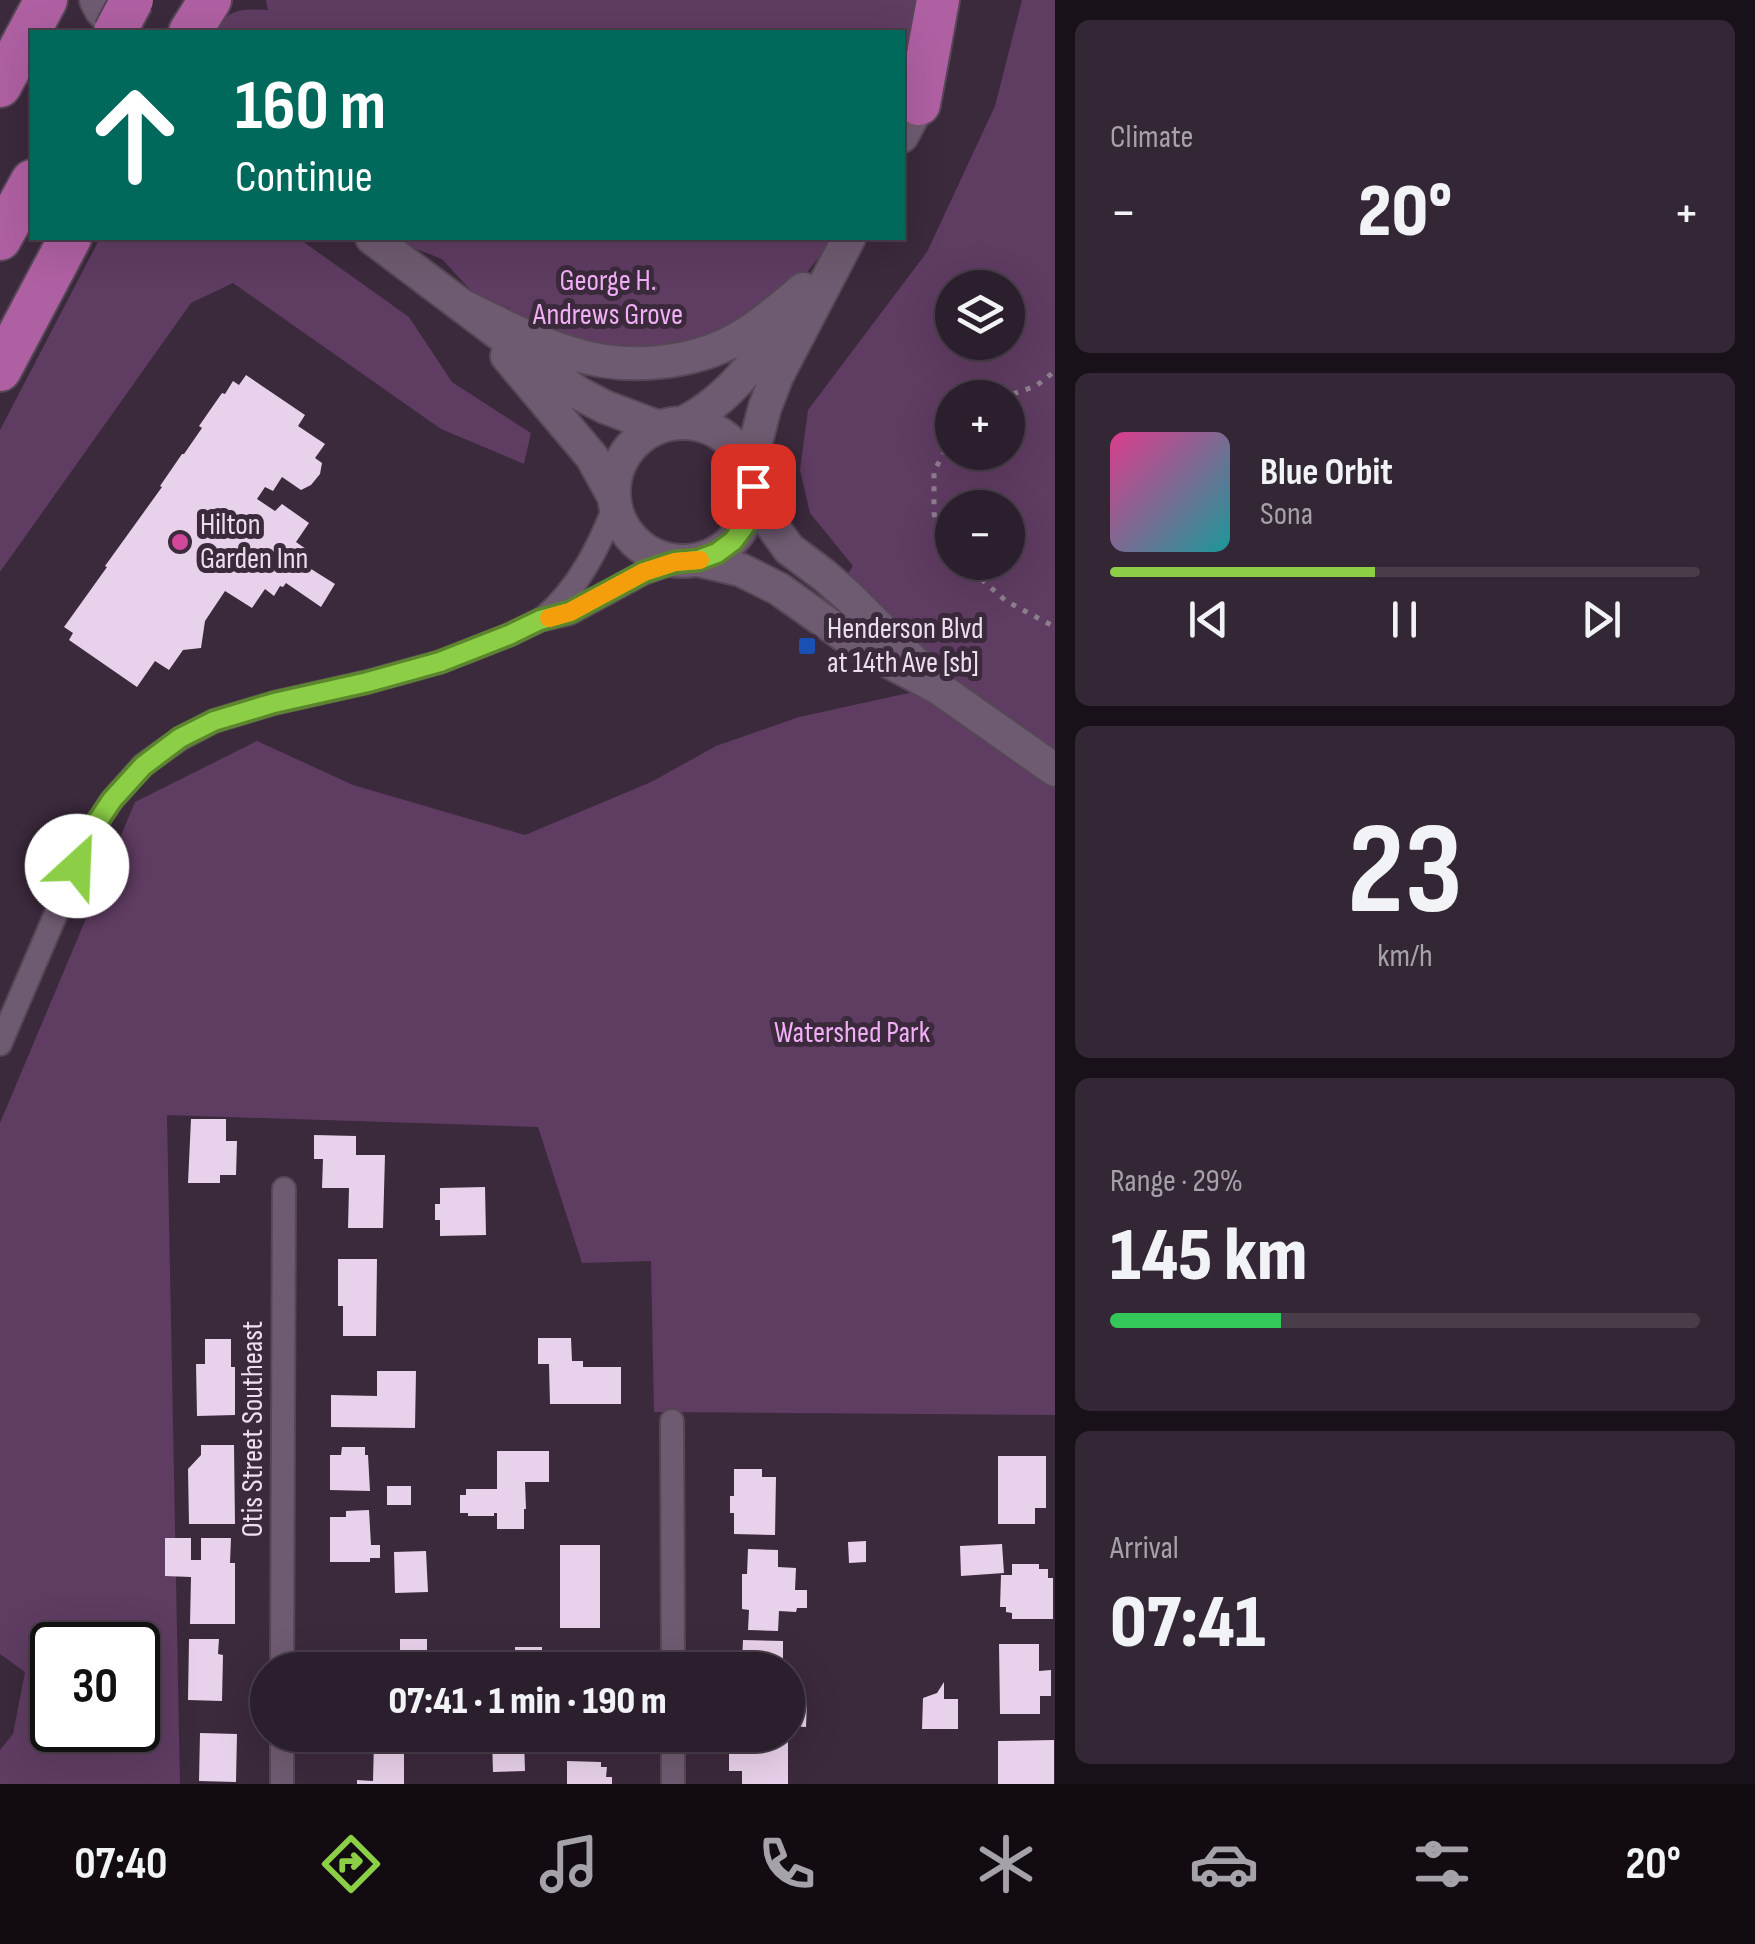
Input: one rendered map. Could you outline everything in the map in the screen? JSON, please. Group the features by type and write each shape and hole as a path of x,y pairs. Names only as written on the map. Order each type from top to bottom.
{"highway":[{"path":"0,86 46,0"},
{"path":"116,30 132,0"},
{"path":"191,30 210,0"},
{"path":"911,120 938,0"},
{"path":"0,239 30,185"},
{"path":"0,370 69,240"}],"main road":[{"path":"96,0 122,30"},
{"path":"911,120 952,0"},
{"path":"375,240 578,393 605,407 670,425 704,426 723,435 738,450 763,513 789,549 850,598 938,687"},
{"path":"846,240 804,289 726,395 706,411 639,438 625,454 616,474 616,514 639,546 656,556 741,570 766,582 858,645 938,687 1055,770"},
{"path":"686,561 717,553 745,525 752,506 751,477 765,406 847,240"},
{"path":"465,308 575,355 610,362 647,362 681,359 714,350 741,337 804,289"},
{"path":"465,308 576,436 592,457 614,500"}],"street":[{"path":"540,620 594,556 614,500"},
{"path":"0,1044 92,830 112,800 143,766 180,738 214,721 274,703 440,662 540,620 570,612 644,572 686,561"},
{"name":"Otis Street Southeast","path":"282,1652 284,1188"},
{"path":"672,1422 672,1652"},
{"path":"282,1752 282,1784"},
{"path":"673,1752 673,1784"}],"path":[{"path":"1025,390 1055,371"},
{"path":"935,468 935,518"},
{"path":"982,580 1006,601 1055,627"}],"green space":[{"path":"266,0 924,0 905,90 905,30 211,30 235,12 268,10"},
{"name":"Watershed Park","path":"1022,0 1055,0 1055,1415 654,1412 651,1261 582,1263 538,1127 167,1115 180,1784 0,1784 0,1750 13,1734 25,1672 0,1654 0,1123 135,802 257,741 353,785 525,835 651,782 716,746 799,717 936,687 838,588 853,566 810,513 800,470 808,410 927,252 995,106"},
{"path":"99,240 301,240 409,317 452,382 531,433 524,464 441,429 233,283 191,303 0,572 0,430"},
{"name":"George H. Andrews Grove","path":"400,240 826,240 827,247 808,271 777,289 731,332 628,355 532,329 509,308 476,296 442,259"}],"building":[{"name":"Hilton Garden Inn","path":"246,375 305,415 298,426 325,444 315,458 322,463 320,474 311,485 301,490 282,477 273,491 265,487 257,499 275,511 282,504 309,523 296,542 306,549 300,562 335,584 321,607 286,583 274,596 265,589 252,608 225,591 205,621 201,648 183,650 169,670 155,661 137,687 69,640 73,633 64,627 202,428 199,426 222,393 233,381 239,385"},
{"path":"191,1119 226,1119 226,1141 237,1141 236,1175 220,1175 220,1183 188,1183"},
{"path":"314,1135 356,1136 356,1155 385,1155 383,1228 348,1228 349,1188 322,1188 323,1159 314,1159"},
{"path":"485,1187 486,1235 440,1236 435,1204 440,1204 440,1188"},
{"path":"338,1259 377,1259 376,1336 343,1336 343,1306 338,1306"},
{"path":"538,1338 571,1338 572,1361 583,1361 583,1367 621,1367 621,1404 550,1404 549,1364 538,1364"},
{"path":"205,1339 231,1339 235,1415 197,1416 196,1364 205,1364"},
{"path":"377,1371 416,1371 415,1428 331,1427 331,1395 377,1396"},
{"path":"201,1445 234,1445 235,1524 189,1524 188,1469 201,1455"},
{"path":"342,1447 365,1447 370,1491 330,1490 330,1455 341,1455"},
{"path":"497,1451 549,1451 549,1482 525,1482 524,1529 497,1529 497,1513 460,1513 460,1495 466,1495 466,1489 497,1489"},
{"path":"998,1456 1046,1456 1046,1508 1035,1508 1035,1524 998,1524"},
{"path":"734,1469 762,1469 762,1477 776,1477 775,1535 734,1534 730,1496 734,1496"},
{"path":"387,1486 411,1486 411,1505 387,1505"},
{"path":"369,1510 371,1545 380,1545 380,1558 370,1558 370,1562 330,1562 330,1517 346,1517 346,1511"},
{"path":"165,1538 191,1538 191,1560 201,1560 201,1538 231,1538 235,1624 190,1624 191,1577 165,1576"},
{"path":"866,1541 866,1562 849,1563 848,1542"},
{"path":"1002,1544 1004,1573 961,1576 960,1546"},
{"path":"560,1545 600,1545 600,1628 560,1628"},
{"path":"748,1549 778,1550 778,1567 796,1568 795,1590 807,1590 807,1608 779,1611 778,1631 748,1630 749,1610 742,1609 742,1574 747,1574"},
{"path":"426,1551 428,1592 395,1593 394,1552"},
{"path":"1012,1564 1039,1564 1039,1569 1048,1569 1048,1578 1053,1578 1053,1619 1012,1619 1006,1607 1000,1607 1001,1575 1012,1575"},
{"path":"189,1639 219,1639 218,1654 223,1655 222,1701 188,1700"},
{"path":"400,1639 427,1639 427,1652 400,1652"},
{"path":"743,1640 783,1641 783,1652 742,1652"},
{"path":"999,1644 1039,1644 1039,1671 1051,1670 1051,1696 1040,1696 1040,1714 1000,1714"},
{"path":"515,1647 542,1647 542,1652 515,1652"},
{"path":"944,1682 944,1699 958,1699 958,1729 922,1729 923,1698 937,1693"},
{"path":"200,1733 237,1734 236,1782 199,1781"},
{"path":"1054,1740 1054,1784 998,1784 998,1741"},
{"path":"374,1752 404,1752 404,1784 357,1784 357,1780 373,1781"},
{"path":"492,1752 524,1752 525,1771 493,1772"},
{"path":"729,1752 788,1752 788,1784 742,1784 742,1771 729,1771"},
{"path":"567,1761 601,1762 601,1767 607,1767 606,1777 612,1777 612,1784 567,1784"}],"slow traffic":[{"path":"549,618 604,596 644,572 675,562 700,560"}],"place":[{"name":"Hilton Garden Inn","path":"180,542"},
{"name":"Henderson Blvd at 14th Ave [sb]","path":"807,646"}],"route":[{"path":"77,866 92,830 112,800 143,766 180,738 214,721 274,703 440,662 540,620 570,612 644,572 717,553 745,525 752,506 753,486"}]}
